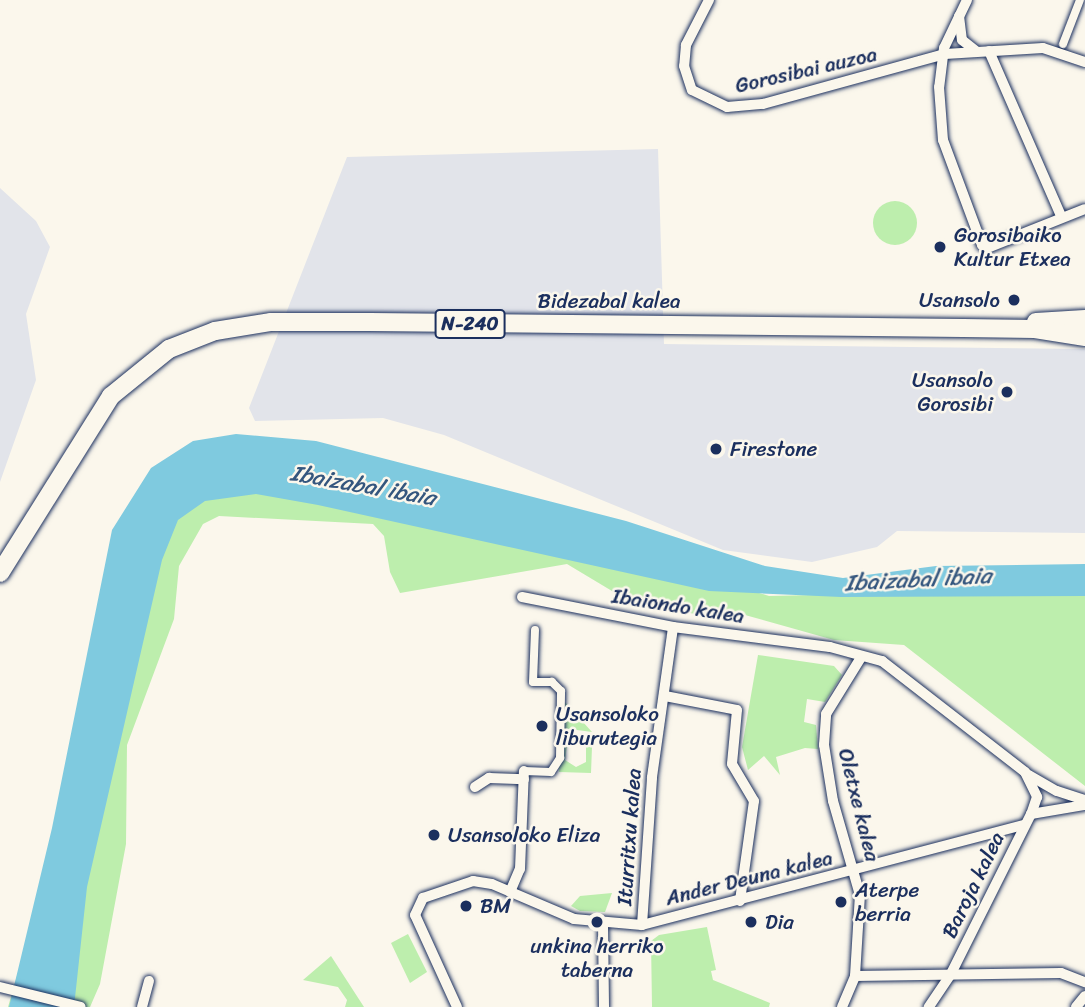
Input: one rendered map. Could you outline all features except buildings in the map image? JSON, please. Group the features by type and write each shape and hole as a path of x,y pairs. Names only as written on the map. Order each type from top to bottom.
{"highway":[{"name":"N-240","path":"963,328 1085,319"},
{"name":"Bidezabal kalea","path":"0,573 111,396 169,349 215,331 271,322 963,328 1035,330 1085,337"}],"street":[{"name":"Gorosibai auzoa","path":"709,0 686,45 684,66 692,90 727,107 763,104 945,48 976,51 1043,48 1085,62"},
{"path":"967,0 945,48 939,87 943,140 984,247 1085,209"},
{"path":"1063,44 1080,0"},
{"path":"960,16 962,40 976,51"},
{"path":"945,48 962,40"},
{"path":"989,51 1061,216"},
{"name":"Ibaiondo kalea","path":"522,597 673,628 830,647 862,656"},
{"name":"Iturritxu kalea","path":"642,925 652,777 673,628"},
{"path":"475,787 489,778 551,772 560,758 561,691 552,682 533,682 534,630"},
{"path":"862,656 881,661 1028,777 1083,804"},
{"name":"Oletxe kalea","path":"842,1007 855,976 860,895 834,801 824,745 827,714 862,656"},
{"path":"665,695 737,710 732,764 754,800 740,901"},
{"path":"510,892 520,869 524,775"},
{"path":"1028,777 1037,797 1031,814"},
{"path":"1031,814 1083,804"},
{"name":"Baroja kalea","path":"929,1007 951,974 1031,814"},
{"name":"Ander Deuna kalea","path":"457,1007 415,915 416,906 423,898 473,881 510,892 547,910 603,924 642,925 1024,825"},
{"path":"603,924 604,1007"},
{"path":"855,976 1060,973 1085,982"},
{"path":"142,1007 149,981"},
{"path":"0,987 81,1007"},
{"path":"1076,1007 1085,996"},
{"path":"457,1007 465,1007"}],"shaded area":[{"path":"658,149 664,344 1085,349 1085,533 897,531 877,547 812,562 723,550 444,435 383,418 255,421 249,408 347,157"},
{"path":"0,188 36,221 50,247 26,314 36,380 0,482"}],"green space":[{"path":"895,201 911,207 917,223 911,239 895,245 879,239 873,223 879,207"},
{"path":"151,477 400,481 769,596 1085,589 1085,786 904,645 834,640 745,615 698,615 617,594 567,564 400,593 390,572 384,536 373,524 219,516 203,524 179,566 174,619 127,745 126,844 100,984 90,1007 8,1007 76,770"},
{"path":"758,655 834,666 842,675 825,702 807,699 804,722 816,725 818,749 805,748 776,757 780,775 764,756 748,770 742,747"},
{"path":"564,701 592,732 562,728"},
{"path":"560,745 567,746 565,760 576,767 586,762 586,746 592,747 591,773 559,772"},
{"path":"612,893 605,912 580,911 571,906 580,896"},
{"path":"707,927 716,970 711,971 713,980 770,1003 769,1007 652,1007 651,941 659,935"},
{"path":"408,934 427,972 410,983 391,943"},
{"path":"331,956 364,1007 345,1007 347,1000 338,987 303,980"}],"water":[{"name":"Ibaizabal ibaia","path":"236,434 316,441 626,521 765,566 843,578 936,566 1085,564 1085,596 841,597 709,591 318,505 256,494 205,501 178,520 162,560 87,887 74,1007 9,1007 52,828 112,530 151,468 193,441"}],"place":[{"name":"Gorosibaiko Kultur Etxea","path":"940,247"},
{"name":"Usansolo","path":"1014,300"},
{"name":"Usansolo Gorosibi","path":"1007,392"},
{"name":"Firestone","path":"716,449"},
{"name":"Usansoloko liburutegia","path":"542,726"},
{"name":"Usansoloko Eliza","path":"434,835"},
{"name":"Aterpe berria","path":"841,902"},
{"name":"BM","path":"466,906"},
{"name":"unkina herriko taberna","path":"597,922"},
{"name":"Dia","path":"751,922"}]}
